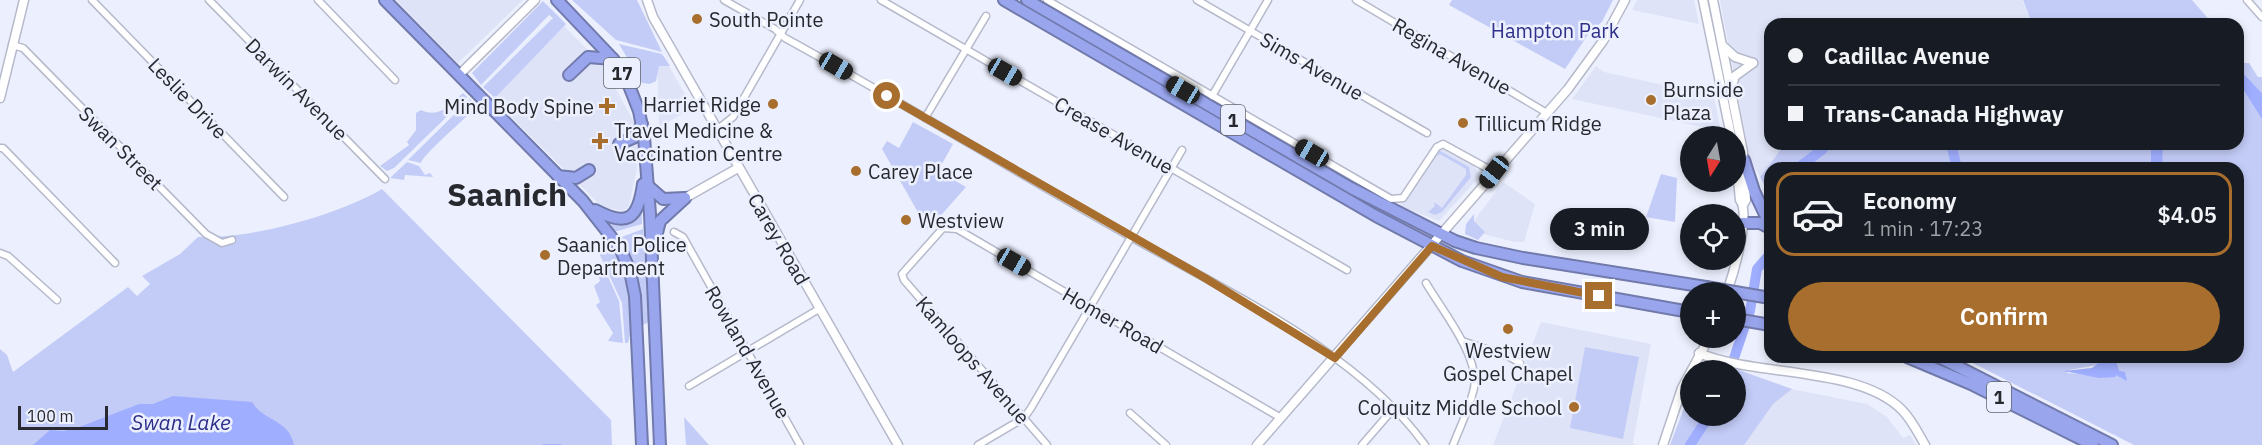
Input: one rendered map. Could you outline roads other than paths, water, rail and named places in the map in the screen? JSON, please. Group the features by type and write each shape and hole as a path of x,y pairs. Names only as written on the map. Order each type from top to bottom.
{"highway":[{"path":"385,0 587,205 614,237 630,271 635,304 642,445"},
{"name":"17","path":"557,0 613,59 634,97 642,124 652,249 660,445"},
{"name":"1","path":"1004,0 1290,167 1432,246 1502,277 1680,310"},
{"name":"1","path":"1027,0 1352,188 1442,235 1476,248 1570,266 1764,297"},
{"path":"569,75 588,57 613,59"},
{"path":"510,127 512,112"},
{"path":"619,144 634,137 642,124"},
{"path":"587,205 610,218 621,220 629,218 636,212 640,200 646,166"},
{"path":"558,176 576,178 589,170"},
{"path":"1746,173 1764,213"},
{"path":"647,185 663,199 685,198"},
{"path":"653,297 656,230 660,221 685,198"},
{"path":"1746,223 1764,224"},
{"path":"1746,321 1764,324"},
{"name":"1","path":"1921,363 1971,384 2090,444"},
{"name":"1","path":"1951,363 2112,445"},
{"path":"1960,363 1993,384"}],"main road":[{"path":"0,98 4,64 12,45 24,0"},
{"path":"462,79 536,0"},
{"name":"Carey Road","path":"647,0 653,17 738,168 898,445"},
{"path":"1257,445 1547,113 1591,59 1614,23 1625,0"},
{"path":"1703,0 1729,126"},
{"path":"1713,0 1731,88 1736,126"},
{"path":"1722,45 1735,57 1753,63 1736,76 1731,88"},
{"path":"685,198 738,168"},
{"path":"1698,360 1704,348"},
{"path":"1701,354 1722,361 1838,381 1880,395 1902,409 1925,445"},
{"path":"1665,445 1680,394"},
{"path":"1665,445 1680,408"}],"street":[{"name":"Leslie Drive","path":"92,0 284,197"},
{"name":"Darwin Avenue","path":"209,0 385,179"},
{"path":"318,0 394,80"},
{"path":"724,0 1130,237 1205,278 1335,358 1409,422 1425,445"},
{"path":"718,129 733,117 800,0"},
{"name":"Crease Avenue","path":"881,0 1347,270"},
{"path":"1047,0 1391,199 1403,198 1437,147 1443,144 1494,172"},
{"name":"Sims Avenue","path":"1197,0 1251,29 1427,133"},
{"path":"1212,96 1268,0"},
{"name":"Regina Avenue","path":"1356,0 1547,113"},
{"path":"2247,0 2262,17"},
{"path":"925,118 986,16"},
{"name":"Swan Street","path":"12,45 22,48 206,234 222,243 232,240"},
{"path":"0,148 3,148 115,263"},
{"path":"978,445 1024,418 1182,150"},
{"name":"Kamloops Avenue","path":"943,228 902,274 904,280 1047,445"},
{"name":"Homer Road","path":"943,228 957,229 1281,418"},
{"name":"Rowland Avenue","path":"674,232 683,237 800,445"},
{"path":"0,253 8,256 57,300"},
{"path":"1426,283 1462,341 1474,372 1474,387 1453,445"},
{"path":"689,386 819,309"},
{"path":"1462,341 1508,356 1520,363"},
{"path":"1362,445 1394,408"},
{"path":"1130,413 1166,445"}],"water":[{"path":"2244,74 2262,93 2262,119 2244,90"},
{"path":"2151,150 2163,150 2162,162 2151,162"},
{"path":"2099,363 2117,363 2119,371 2125,372 2127,381 2116,375 2099,378 2064,371 2092,368"},
{"name":"Swan Lake","path":"173,396 252,402 263,414 287,430 294,445 33,445 50,430 64,431 139,404 153,404"}],"waterway":[{"path":"1806,162 1822,150"},
{"path":"1952,150 1956,162"},
{"path":"1733,360 1750,311 1757,269 1764,261"},
{"path":"1690,445 1702,426"},
{"path":"543,445 561,445"}],"place":[{"name":"South Pointe","path":"697,19"},
{"name":"Burnside Plaza","path":"1651,100"},
{"name":"Harriet Ridge","path":"773,104"},
{"name":"Mind Body Spine","path":"607,106"},
{"name":"Tillicum Ridge","path":"1463,123"},
{"name":"Travel Medicine & Vaccination Centre","path":"600,141"},
{"name":"Carey Place","path":"856,171"},
{"name":"Westview","path":"906,220"},
{"name":"Saanich Police Department","path":"545,255"},
{"name":"Westview Gospel Chapel","path":"1508,329"},
{"name":"Colquitz Middle School","path":"1574,407"}],"district":[{"name":"Saanich","path":"507,194"}],"park label":[{"name":"Hampton Park","path":"1555,30"}]}
